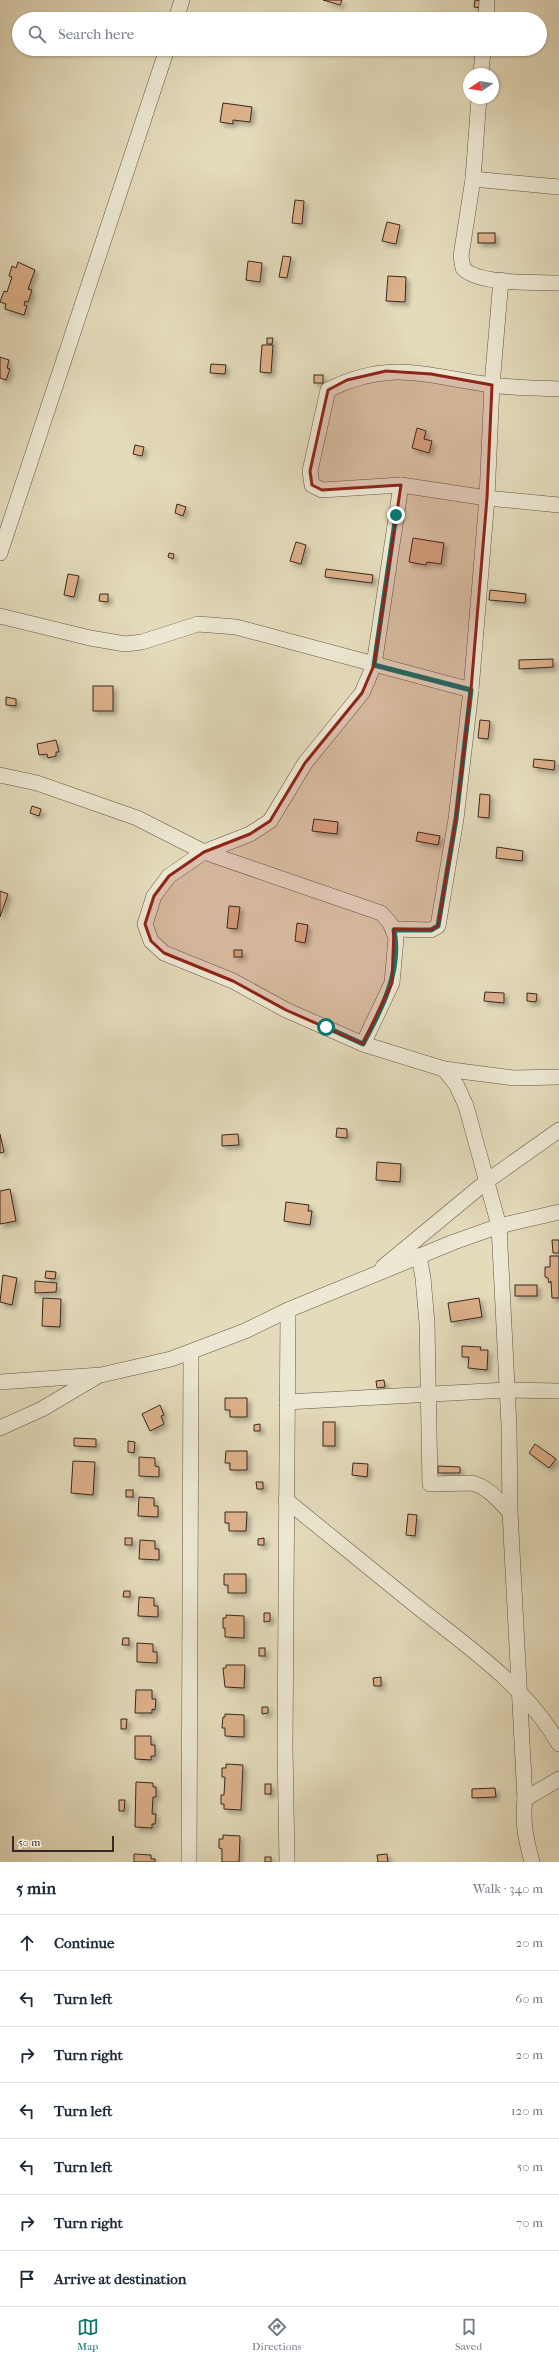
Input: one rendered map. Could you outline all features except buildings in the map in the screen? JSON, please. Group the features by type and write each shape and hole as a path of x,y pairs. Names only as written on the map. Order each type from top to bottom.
{"street":[{"path":"178,12 182,0"},
{"path":"486,12 487,0"},
{"path":"0,553 165,56"},
{"path":"481,68 482,56"},
{"path":"479,104 473,179 461,263 467,273 474,276 501,280 559,283"},
{"path":"473,179 559,187"},
{"path":"394,930 431,930 438,926 456,819 471,690 487,498 492,385 501,280"},
{"path":"559,389 492,385 431,374 386,371 347,380 328,390 310,471 312,485 322,490 400,485 487,498 559,505"},
{"path":"400,485 374,665 362,693 305,763 270,821 250,834 204,852 169,876 154,896 145,924 151,941 164,953 233,981 286,1010 363,1044 444,1069 514,1078 559,1077"},
{"path":"0,616 90,638 126,644 142,642 198,624 236,627 471,690"},
{"path":"0,775 37,783 137,818 204,852 381,913 394,930 396,938 392,982 363,1044"},
{"path":"444,1069 457,1086 466,1106 499,1226 509,1426 510,1512 525,1799 523,1818 524,1834 532,1862"},
{"path":"371,1276 486,1181 559,1130"},
{"path":"0,1382 100,1375 171,1359 245,1331 288,1310 419,1256 499,1226 559,1212"},
{"path":"419,1256 423,1278 427,1322 430,1484 478,1484 487,1490 510,1512"},
{"path":"287,1862 285,1747 288,1310"},
{"path":"189,1862 190,1352"},
{"path":"0,1428 42,1409 100,1375"},
{"path":"287,1402 506,1390 559,1391"},
{"path":"286,1500 410,1601 474,1649 520,1694 551,1730 559,1744"},
{"path":"525,1799 559,1779"}],"highlighted area":[{"path":"386,371 431,374 492,385 487,498 471,690 456,819 438,926 431,930 394,929 392,983 363,1044 286,1010 233,981 164,953 151,941 145,924 154,896 169,876 204,852 250,834 270,821 305,763 362,693 374,665 401,485 322,490 312,485 310,471 328,390 347,380"}],"route":[{"path":"326,1027 363,1044 378,1015 392,982 396,938 394,930 431,930 438,926 456,819 471,690 374,665 396,515"}]}
